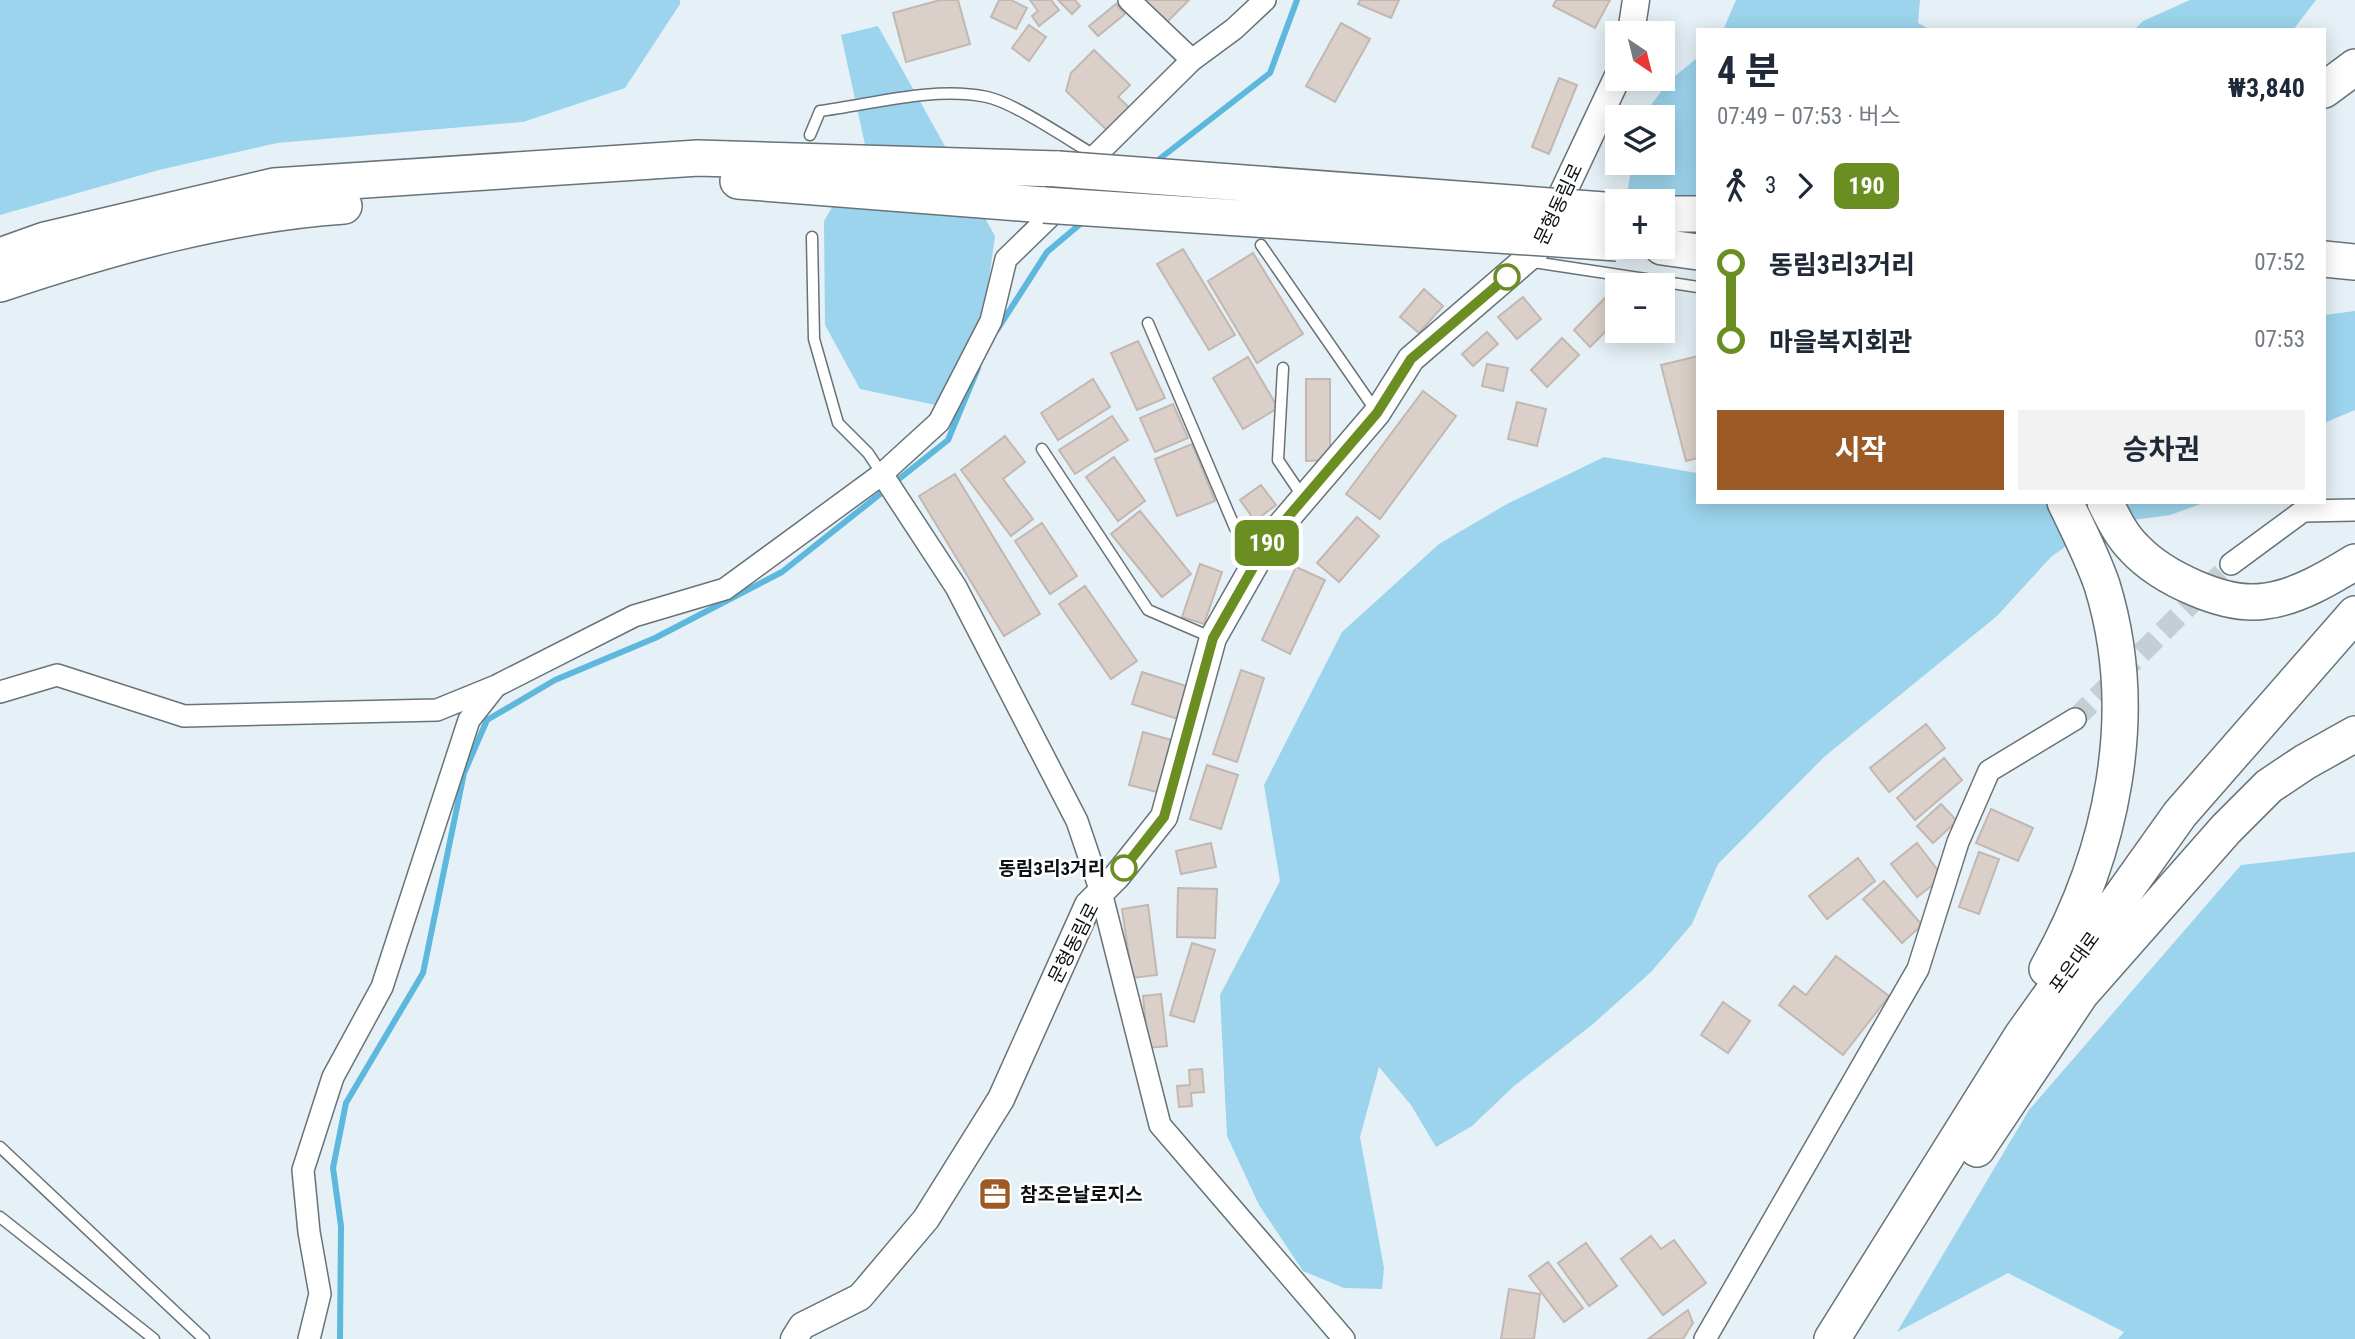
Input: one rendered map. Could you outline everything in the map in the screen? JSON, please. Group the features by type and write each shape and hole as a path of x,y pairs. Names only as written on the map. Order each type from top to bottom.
{"highway":[{"path":"2326,89 2355,67"},
{"path":"0,256 45,240 274,186 698,158 1058,169 1605,210"},
{"path":"0,284 90,254 300,209 705,180 1605,242"},
{"path":"1675,214 1696,214"},
{"path":"2326,235 2355,238"},
{"path":"1675,246 1696,245"},
{"path":"1675,248 1696,251"},
{"path":"2326,259 2355,262"},
{"path":"2326,274 2355,274"},
{"path":"1909,1213 2066,936 2090,874 2110,804 2119,749 2121,695 2115,640 2102,585 2066,504"},
{"path":"2106,504 2134,549 2191,587 2224,597 2264,602 2296,593 2355,562"},
{"name":"포은대로","path":"1832,1339 2021,1037 2180,814 2355,614"},
{"name":"포은대로","path":"1859,1339 1906,1258 2078,997 2209,815 2355,649"},
{"path":"2078,997 2226,830 2269,786 2355,734"}],"street":[{"path":"1129,0 1192,60"},
{"path":"0,692 57,675 184,716 437,710 496,686 634,615 725,589 882,474 939,422 991,321 1006,259 1073,194 1088,163 1192,60 1234,29 1265,0"},
{"path":"1633,21 1636,0"},
{"name":"문형동림로","path":"794,1339 802,1326 860,1297 926,1219 1001,1099 1088,905 1164,817 1213,638 1270,538 1377,413 1411,359 1535,252 1611,91"},
{"path":"882,474 956,587 1077,821 1101,892 1160,1125 1344,1339"},
{"path":"2231,564 2303,511 2355,510"},
{"path":"309,1339 320,1294 309,1232 303,1170 333,1077 382,987 469,720 496,686"},
{"path":"1705,1339 1918,969 1958,842 1989,771 2075,719"}],"lane":[{"path":"810,135 820,111 937,95 988,97 1039,122 1096,156"},
{"path":"812,237 814,339 838,423 868,453 882,474"},
{"path":"1261,245 1377,413"},
{"path":"1525,261 1696,287"},
{"path":"1148,323 1235,528 1262,552"},
{"path":"1283,368 1278,460 1304,500"},
{"path":"1042,449 1148,610 1213,638"},
{"path":"0,1147 204,1339"},
{"path":"0,1217 154,1339"}],"shaded area":[{"path":"0,0 680,0 680,4 625,88 523,122 277,143 159,170 0,215"},
{"path":"1736,0 1920,0 1918,23 1927,28 1724,28"},
{"path":"2190,0 2316,0 2295,28 2136,28 2143,21"},
{"path":"878,26 995,236 985,308 945,407 860,389 825,325 824,221 866,149 841,35"},
{"path":"1696,59 1696,249 1675,244 1675,189 1628,189 1630,175 1675,175 1675,105 1651,105 1662,91 1675,91 1675,76"},
{"path":"2355,311 2355,410 2326,422 2326,315"},
{"path":"1604,457 1696,473 1696,504 2200,504 2170,515 2096,525 2051,557 1997,616 1824,757 1718,864 1692,924 1651,972 1593,1024 1514,1086 1472,1126 1436,1147 1411,1105 1379,1067 1360,1137 1384,1268 1382,1289 1344,1288 1303,1271 1259,1205 1227,1136 1220,995 1280,881 1264,785 1342,632 1439,544 1507,504"},
{"path":"2355,852 2355,1339 2118,1339 2124,1332 2008,1273 1897,1332 2029,1110 2241,865"}],"building":[{"path":"940,0 958,0 970,44 906,62 893,13"},
{"path":"999,0 1011,0 1027,8 1016,29 991,17"},
{"path":"1030,0 1051,0 1059,10 1039,26 1032,16 1038,11"},
{"path":"1058,0 1075,0 1080,6 1072,14"},
{"path":"1142,0 1189,0 1165,24"},
{"path":"1360,0 1399,0 1391,18 1358,4"},
{"path":"1556,0 1610,0 1595,28 1553,6"},
{"path":"1116,4 1125,14 1098,36 1089,26"},
{"path":"1341,23 1370,39 1335,102 1306,86"},
{"path":"1029,25 1046,37 1029,61 1012,48"},
{"path":"1094,50 1130,85 1118,97 1134,112 1112,135 1066,91 1071,73"},
{"path":"1559,78 1577,85 1549,154 1532,147"},
{"path":"1183,249 1235,335 1209,350 1157,264"},
{"path":"1253,253 1303,334 1257,363 1208,281"},
{"path":"1424,289 1443,306 1419,333 1400,317"},
{"path":"1523,297 1541,319 1517,339 1498,317"},
{"path":"1605,298 1605,332 1590,347 1574,330"},
{"path":"1487,332 1498,344 1473,366 1462,354"},
{"path":"1562,338 1579,355 1547,387 1531,370"},
{"path":"1138,341 1165,398 1137,410 1111,353"},
{"path":"1696,356 1696,458 1686,461 1661,365"},
{"path":"1248,357 1278,408 1243,429 1213,378"},
{"path":"1487,364 1508,368 1503,391 1482,386"},
{"path":"1093,379 1110,407 1058,440 1041,413"},
{"path":"1306,379 1330,379 1330,460 1306,461"},
{"path":"1423,391 1456,416 1380,519 1346,494"},
{"path":"1517,402 1546,409 1537,446 1508,439"},
{"path":"1173,404 1188,438 1155,452 1140,418"},
{"path":"1112,416 1128,440 1075,474 1059,450"},
{"path":"1005,436 1025,462 1003,479 1033,519 1011,536 961,470"},
{"path":"1192,444 1215,501 1177,516 1155,459"},
{"path":"1114,457 1145,501 1118,521 1086,477"},
{"path":"955,474 1040,614 1004,636 919,496"},
{"path":"1261,485 1276,505 1255,521 1240,500"},
{"path":"1140,511 1191,574 1162,597 1111,534"},
{"path":"1357,517 1379,536 1339,582 1317,563"},
{"path":"1042,523 1077,576 1050,594 1015,541"},
{"path":"1200,564 1222,572 1204,624 1182,617"},
{"path":"1296,567 1325,580 1290,654 1262,640"},
{"path":"1085,586 1137,661 1111,679 1059,604"},
{"path":"1241,670 1264,678 1237,762 1213,754"},
{"path":"1142,672 1192,688 1181,720 1132,704"},
{"path":"1926,724 1945,748 1889,792 1870,768"},
{"path":"1143,732 1175,741 1161,793 1129,785"},
{"path":"1944,758 1962,780 1915,820 1897,798"},
{"path":"1207,765 1238,775 1221,829 1190,819"},
{"path":"1941,804 1957,821 1933,843 1917,826"},
{"path":"1991,809 2033,828 2018,861 1976,843"},
{"path":"1211,843 1216,867 1181,874 1176,851"},
{"path":"1917,843 1943,877 1917,897 1891,864"},
{"path":"1979,852 1999,859 1979,914 1959,907"},
{"path":"1858,858 1875,881 1827,919 1809,896"},
{"path":"1884,881 1922,925 1902,943 1863,899"},
{"path":"1178,888 1217,889 1215,938 1177,937"},
{"path":"1148,905 1157,975 1132,978 1122,909"},
{"path":"1192,943 1215,950 1194,1022 1170,1015"},
{"path":"1836,956 1889,996 1843,1055 1779,1005 1794,986 1806,995"},
{"path":"1161,994 1167,1046 1148,1048 1143,996"},
{"path":"1723,1002 1750,1021 1728,1053 1701,1035"},
{"path":"1202,1069 1204,1092 1191,1093 1192,1106 1179,1107 1177,1086 1190,1085 1189,1070"},
{"path":"1651,1236 1661,1249 1674,1240 1706,1283 1663,1315 1621,1259"},
{"path":"1586,1243 1617,1286 1589,1306 1558,1263"},
{"path":"1548,1262 1583,1308 1564,1322 1529,1276"},
{"path":"1509,1289 1540,1294 1534,1339 1501,1339"},
{"path":"1688,1310 1693,1323 1683,1339 1648,1339"}],"waterway":[{"path":"1153,164 1270,73 1297,0"},
{"path":"997,330 1047,252 1085,220"},
{"path":"340,1339 341,1226 333,1168 346,1103 423,973 464,773 487,720 555,680 655,638 782,572 948,440 978,368"}],"tunnel":[{"path":"2075,719 2231,564"}],"bus line":[{"name":"190","path":"1124,868 1164,817 1213,638 1270,538 1339,461 1377,413 1411,359 1507,277"}],"place":[{"name":"동림3리3거리","path":"1124,868"},
{"name":"참조은날로지스","path":"995,1194"}]}
